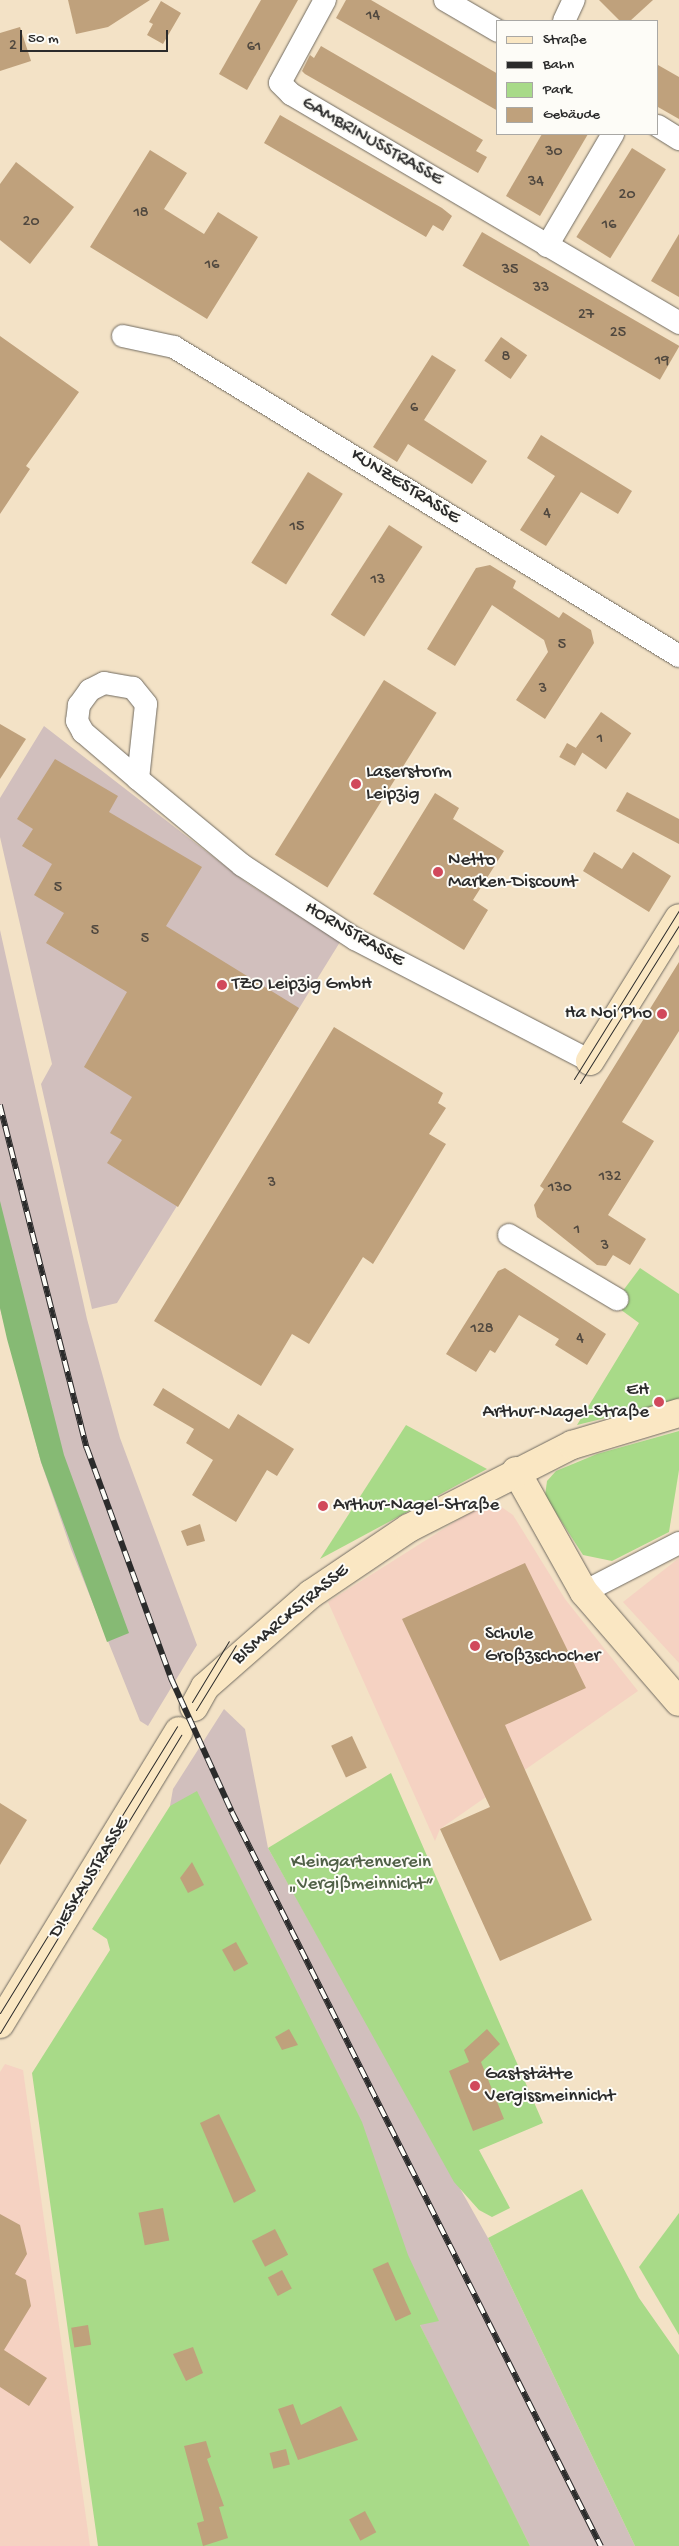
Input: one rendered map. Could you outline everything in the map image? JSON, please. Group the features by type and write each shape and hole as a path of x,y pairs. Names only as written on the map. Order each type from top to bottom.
{"street":[{"name":"GAMBRINUSSTRASSE","path":"325,0 280,84 291,94 679,323"},
{"path":"445,0 497,31"},
{"path":"659,127 679,138"},
{"path":"548,246 612,135"},
{"name":"KUNZESTRASSE","path":"123,336 174,347 679,656"},
{"name":"HORNSTRASSE","path":"138,779 242,865 355,939 590,1061"},
{"path":"590,1061 675,931"},
{"path":"509,1234 617,1299"},
{"name":"BISMARCKSTRASSE","path":"200,1697 311,1594 359,1560 516,1471 572,1445 679,1414"},
{"path":"516,1471 584,1592 679,1702"},
{"path":"584,1592 679,1543"},
{"name":"DIESKAUSTRASSE","path":"0,2024 179,1731"}],"shaded area":[{"path":"44,726 247,883 340,942 117,1303 92,1309 41,1084 52,1064 0,837 0,798"},
{"path":"0,930 87,1319 120,1438 197,1645 148,1726 140,1721 71,1549 41,1462 0,1308"},
{"name":"Schule Großzschocher","path":"496,1503 513,1515 565,1599 638,1691 440,1829 435,1841 328,1602 483,1504"},
{"path":"679,1558 679,1663 623,1602"},
{"path":"224,1709 245,1729 268,1848 488,2238 635,2546 530,2546 459,2406 170,1806 173,1789"},
{"path":"5,2064 23,2070 90,2546 0,2546 0,2072"}],"green space":[{"path":"0,1201 64,1455 129,1633 107,1642 41,1462 7,1339 0,1308"},
{"path":"640,1268 679,1294 679,1400 577,1425 639,1323 613,1304"},
{"path":"406,1425 487,1469 320,1559"},
{"path":"679,1431 679,1470 669,1532 612,1561 583,1555 545,1496 547,1481 556,1471 597,1454"},
{"name":"Kleingartenverein „Vergißmeinnicht“","path":"391,1773 543,2123 479,2150 510,2208 492,2217 479,2210 454,2182 268,1848"},
{"path":"197,1791 362,2122 408,2255 439,2321 420,2325 530,2546 98,2546 32,2073 110,1950 107,1939 92,1929 170,1806"},
{"path":"582,2189 639,2298 679,2355 679,2546 635,2546 488,2238"},
{"path":"679,2213 679,2335 639,2267"}],"building":[{"path":"68,0 150,0 108,27 76,34"},
{"path":"261,0 298,0 247,90 219,74"},
{"path":"346,0 371,0 497,73 497,110 336,18"},
{"path":"599,0 653,0 631,20 619,20"},
{"path":"161,1 181,13 163,44 147,35 153,24 149,22"},
{"path":"20,27 31,61 0,71 0,33"},
{"path":"321,46 483,140 476,151 487,157 478,173 305,74 302,71 310,55 314,58"},
{"path":"659,66 679,77 679,119 659,108"},
{"path":"280,115 442,208 452,216 443,231 433,225 426,237 264,143"},
{"path":"541,135 587,135 540,216 506,196"},
{"path":"632,148 666,169 610,258 576,237"},
{"path":"150,150 187,173 164,209 204,234 218,212 258,237 207,319 90,247"},
{"path":"16,162 74,207 30,264 0,240 0,184"},
{"path":"482,232 679,346 660,380 463,266"},
{"path":"679,234 679,297 651,281"},
{"path":"0,336 79,392 26,466 30,469 0,514"},
{"path":"501,337 527,355 511,379 484,361"},
{"path":"432,355 456,370 424,420 487,461 472,484 408,444 397,462 373,447"},
{"path":"541,435 632,491 618,514 581,492 546,546 520,530 555,476 527,458"},
{"path":"308,472 343,494 286,584 251,563"},
{"path":"389,525 423,547 364,637 331,615"},
{"path":"490,565 516,581 513,588 559,618 563,612 591,630 594,643 545,719 516,700 548,652 544,640 492,605 455,666 427,649 476,568"},
{"name":"Laserstorm Leipzig","path":"384,680 437,713 327,888 275,855"},
{"path":"601,712 631,733 606,769 576,748"},
{"path":"0,724 26,739 0,779"},
{"path":"567,743 583,752 575,766 559,757"},
{"path":"55,759 118,796 109,812 202,867 166,926 299,1008 178,1207 107,1163 122,1140 110,1133 132,1097 84,1067 127,992 46,943 64,913 34,895 52,864 22,846 33,829 17,819"},
{"path":"627,792 679,819 679,844 616,811"},
{"name":"Netto Marken-Discount","path":"435,793 459,808 453,819 504,851 473,900 488,910 464,950 373,894"},
{"path":"594,852 622,869 633,852 671,876 649,912 583,871"},
{"path":"679,962 679,1031 622,1122 654,1141 608,1215 646,1239 630,1265 613,1255 606,1266 597,1265 537,1217 534,1205 544,1189 540,1186"},
{"path":"334,1027 443,1093 438,1103 446,1108 429,1134 446,1144 373,1264 363,1257 309,1344 292,1334 261,1386 154,1321"},
{"path":"505,1268 606,1334 587,1365 555,1345 559,1339 519,1315 495,1353 490,1350 476,1372 446,1354 498,1271"},
{"path":"163,1388 229,1429 238,1414 294,1449 277,1476 267,1470 236,1522 192,1495 213,1460 186,1443 194,1429 153,1405"},
{"path":"200,1524 205,1541 187,1546 181,1531"},
{"path":"525,1563 586,1688 505,1725 592,1920 500,1961 440,1829 490,1807 402,1619"},
{"path":"352,1736 367,1768 346,1777 331,1746"},
{"path":"0,1803 27,1820 0,1865"},
{"path":"192,1862 204,1885 188,1893 180,1878"},
{"path":"236,1942 248,1964 234,1972 222,1950"},
{"path":"289,2029 298,2045 282,2050 275,2037"},
{"path":"487,2029 500,2044 481,2062 504,2119 473,2131 449,2071 469,2062 464,2050"},
{"path":"219,2114 256,2191 234,2203 200,2123"},
{"path":"163,2208 169,2240 145,2245 138,2213"},
{"path":"0,2214 20,2225 27,2254 15,2274 26,2280 31,2306 4,2350 47,2378 29,2406 0,2387"},
{"path":"275,2229 288,2255 265,2267 252,2241"},
{"path":"388,2262 411,2314 396,2321 372,2269"},
{"path":"282,2270 292,2289 278,2296 268,2278"},
{"path":"88,2325 91,2345 74,2347 71,2328"},
{"path":"193,2347 203,2373 186,2381 173,2354"},
{"path":"293,2404 301,2425 341,2406 358,2440 298,2460 278,2409"},
{"path":"206,2441 211,2457 207,2459 224,2506 219,2507 228,2538 203,2546 197,2523 204,2521 184,2446"},
{"path":"286,2449 290,2465 273,2469 270,2453"},
{"path":"365,2511 376,2532 360,2541 349,2519"}],"tram line":[{"path":"574,1079 679,910"},
{"path":"580,1083 679,925"},
{"path":"192,1702 229,1641"},
{"path":"196,1710 236,1645"},
{"path":"0,2013 177,1726"},
{"path":"0,2033 181,1735"}],"railway":[{"path":"0,1105 87,1448 171,1678 232,1812 601,2546"}],"place":[{"name":"Laserstorm Leipzig","path":"356,784"},
{"name":"Netto Marken-Discount","path":"438,872"},
{"name":"TZO Leipzig GmbH","path":"222,985"},
{"name":"Ha Noi Pho","path":"662,1014"},
{"name":"EH Arthur-Nagel-Straße","path":"659,1402"},
{"name":"Arthur-Nagel-Straße","path":"323,1506"},
{"name":"Schule Großzschocher","path":"475,1646"},
{"name":"Gaststätte Vergissmeinnicht","path":"475,2086"}]}
